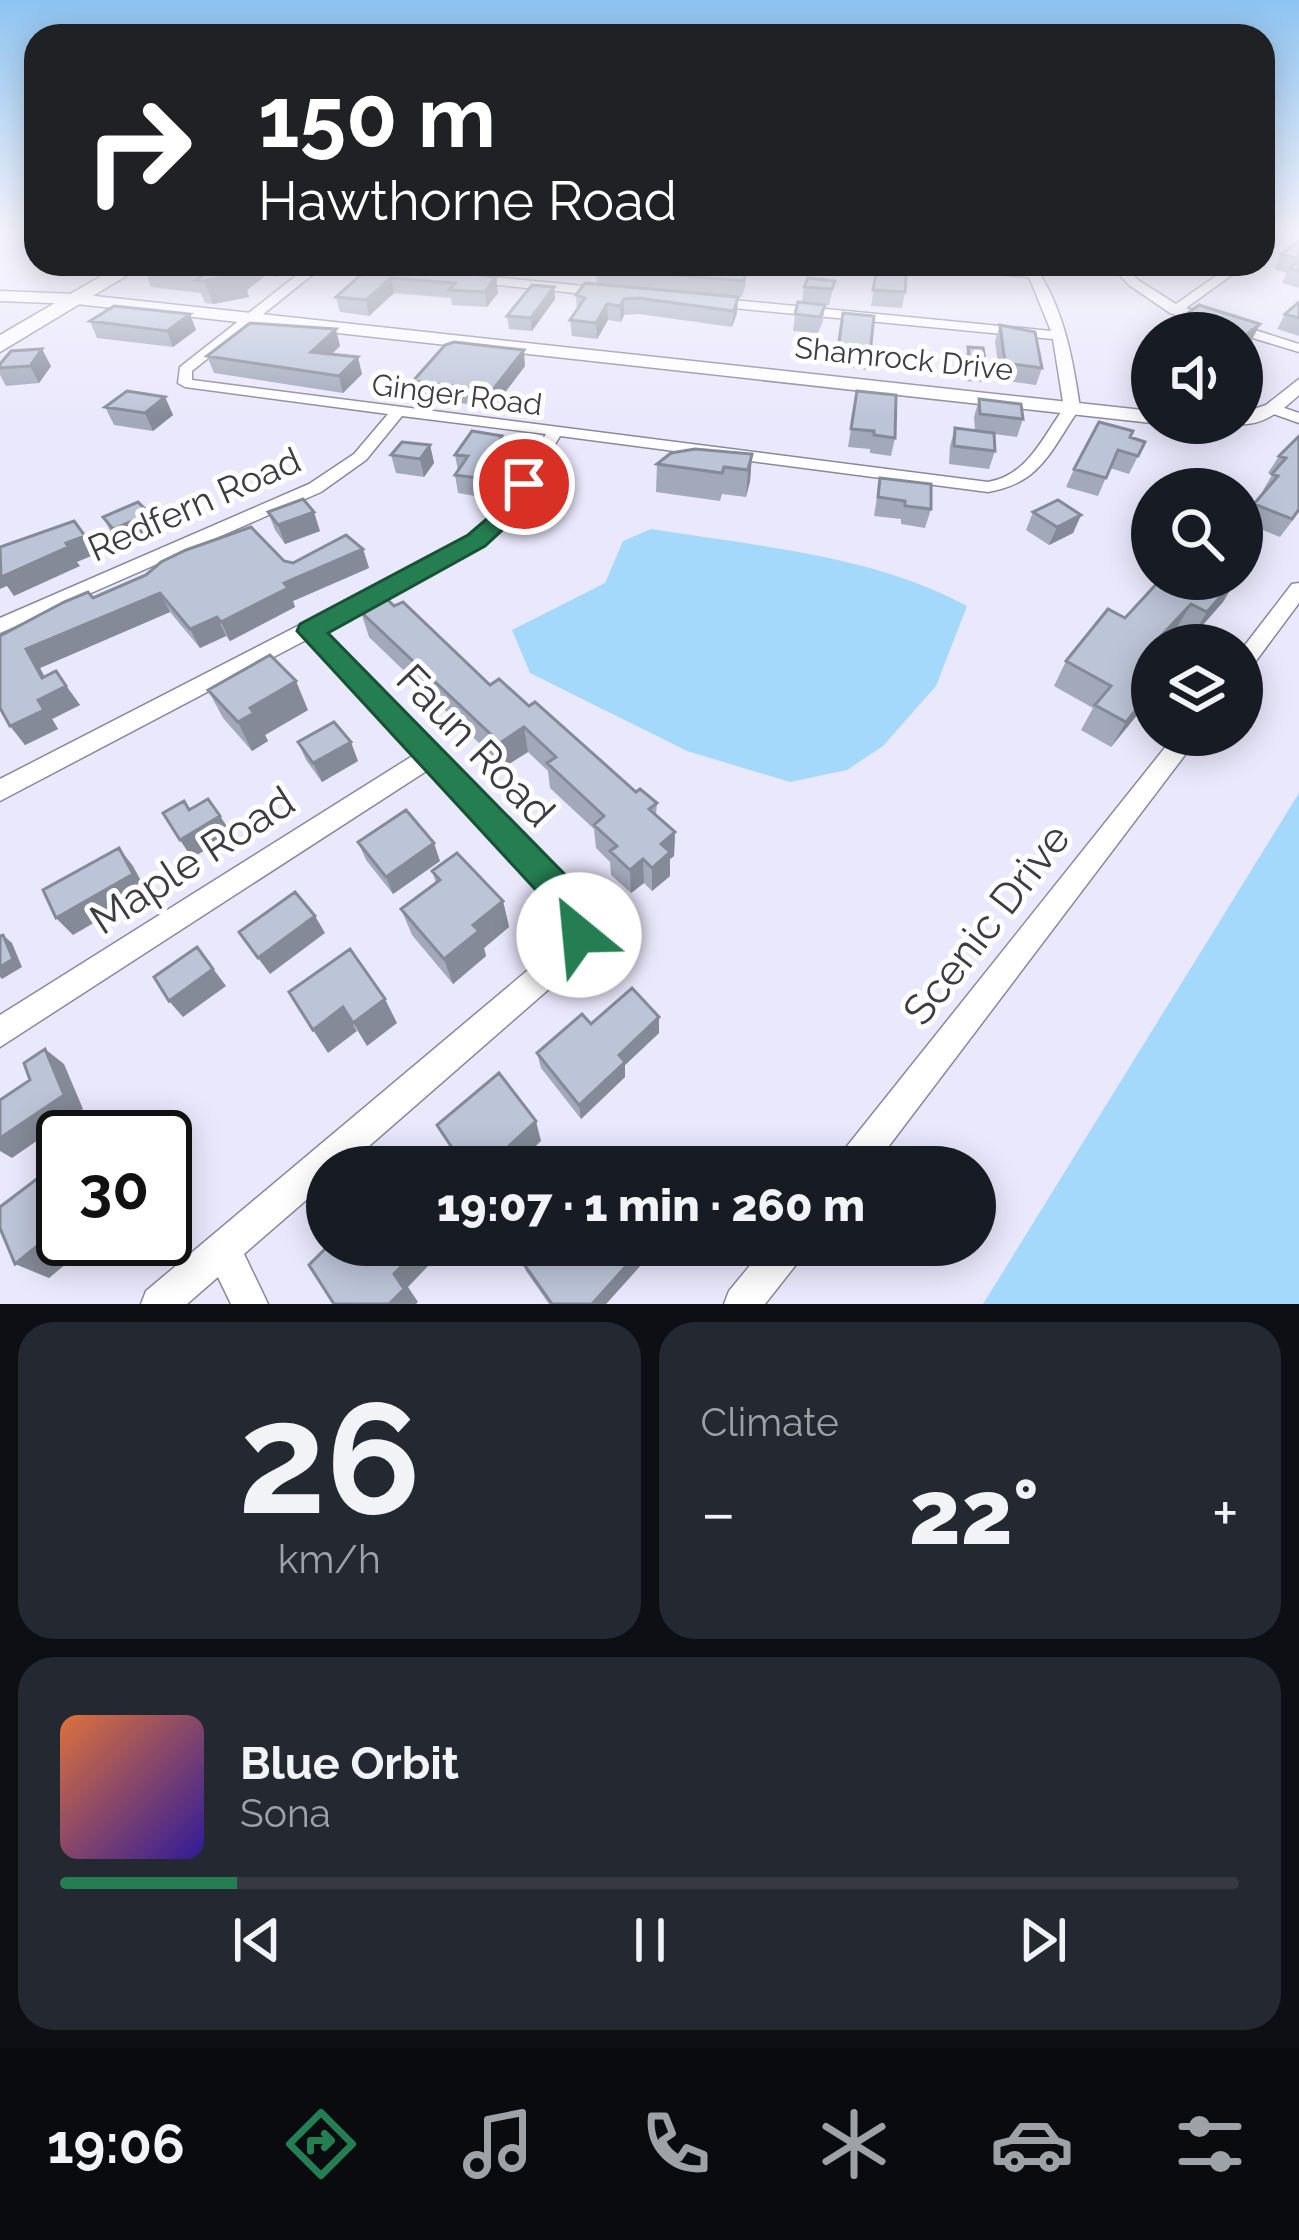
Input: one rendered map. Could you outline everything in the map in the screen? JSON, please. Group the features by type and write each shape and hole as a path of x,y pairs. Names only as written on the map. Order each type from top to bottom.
{"main road":[{"path":"0,323 57,297"},
{"path":"0,345 57,297"}],"street":[{"path":"0,296 57,297"},
{"path":"52,296 57,297"},
{"path":"248,318 277,296"},
{"path":"1042,296 1060,336 1072,408"},
{"path":"1148,296 1174,310 1299,348"},
{"path":"1174,310 1195,296"},
{"name":"Shamrock Drive","path":"57,297 1131,415"},
{"path":"696,301 1060,336"},
{"name":"Ginger Road","path":"248,318 185,370 185,383 395,414 976,486 1009,484 1030,473 1072,408"},
{"path":"1263,413 1273,410 1299,385"},
{"path":"1273,410 1299,418"},
{"name":"Redfern Road","path":"0,626 315,488 361,458 395,414"},
{"path":"0,791 310,631 490,530 504,516 554,434"},
{"path":"1263,637 1299,590"},
{"name":"Faun Road","path":"159,1304 571,952 579,935 573,906 310,631"},
{"name":"Scenic Drive","path":"869,1146 1172,756"},
{"name":"Maple Road","path":"0,1032 429,758"},
{"path":"223,1249 250,1304"},
{"path":"742,1304 773,1266"}],"water":[{"path":"651,529 853,564 967,606 936,686 883,746 847,770 790,782 687,751 530,673 512,630 605,583 623,541"},
{"path":"1299,793 1299,1304 983,1304"}],"building":[{"path":"523,296 547,296 531,318 507,316"},
{"path":"579,296 738,297 734,311 624,299 620,306 607,304 596,323 570,320 585,298"},
{"path":"798,302 825,305 820,317 795,314"},
{"path":"1299,302 1299,318 1285,314"},
{"path":"1199,305 1221,312 1189,312"},
{"path":"114,306 190,314 167,331 90,321"},
{"path":"843,313 874,316 870,353 838,349"},
{"path":"250,323 336,329 311,352 358,357 339,376 207,356"},
{"path":"1000,325 1035,332 1042,368 1005,363"},
{"path":"445,345 524,350 492,391 413,381"},
{"path":"968,347 983,348 986,365 970,364"},
{"path":"42,349 30,366 0,368 11,351"},
{"path":"127,391 165,397 145,413 105,407"},
{"path":"857,391 896,395 895,438 851,429"},
{"path":"979,399 1021,404 1023,419 980,414"},
{"path":"1099,422 1131,430 1131,444 1144,444 1138,456 1118,450 1106,478 1074,469"},
{"path":"955,428 994,433 995,451 954,446"},
{"path":"472,431 502,436 478,478 455,475 468,456 455,455"},
{"path":"1299,436 1299,509 1292,519 1263,508 1263,494 1278,476 1272,474 1286,458 1279,456"},
{"path":"402,442 430,445 420,459 391,455"},
{"path":"695,449 752,454 748,470 724,467 722,473 657,464 671,453"},
{"path":"880,478 931,484 931,509 878,497"},
{"path":"303,499 314,512 278,525 268,512"},
{"path":"1058,500 1081,515 1057,527 1033,512"},
{"path":"138,502 150,514 113,529 103,517"},
{"path":"74,521 85,536 1,577 0,547"},
{"path":"251,527 284,561 293,563 346,535 363,549 284,583 288,588 221,622 217,617 190,629 160,593 26,649 42,678 56,671 66,686 38,700 44,710 10,726 0,708 0,636 64,602 88,592 93,598 146,575 186,550"},
{"path":"387,599 394,606 403,602 490,685 499,679 529,706 535,702 636,792 640,789 657,803 649,809 675,832 661,844 670,852 652,868 643,859 630,870 610,851 617,846 594,825 604,816 547,763 556,757 524,727 500,743 361,612"},
{"path":"1142,600 1218,600 1207,612 1191,604 1172,624 1131,624 1131,716 1126,722 1095,705 1111,686 1066,661 1108,609 1125,618"},
{"path":"270,655 296,681 250,708 254,713 238,722 208,690"},
{"path":"334,722 351,742 313,763 298,742"},
{"path":"208,799 220,816 180,840 163,813 184,801 189,810"},
{"path":"406,810 434,843 386,877 358,842"},
{"path":"119,848 133,874 56,918 43,890"},
{"path":"457,853 503,901 473,925 479,931 444,959 401,909 440,880 432,871"},
{"path":"295,892 315,916 258,958 239,932"},
{"path":"0,936 13,959 0,967"},
{"path":"197,947 213,969 169,1001 154,977"},
{"path":"350,949 385,999 353,1023 343,1007 313,1030 289,992"},
{"path":"632,988 659,1017 619,1055 625,1062 579,1105 537,1053 582,1014 591,1024"},
{"path":"45,1049 64,1095 0,1138 0,1100 30,1080 24,1063"},
{"path":"499,1073 536,1121 509,1146 451,1146 437,1125"},
{"path":"36,1180 36,1247 15,1264 0,1228 0,1207"},
{"path":"310,1266 402,1266 394,1274 404,1289 389,1304 334,1304"},
{"path":"525,1266 626,1266 592,1304 552,1304"}],"route":[{"path":"524,484 504,516 477,541 310,631 573,906 580,922 579,935"}]}
